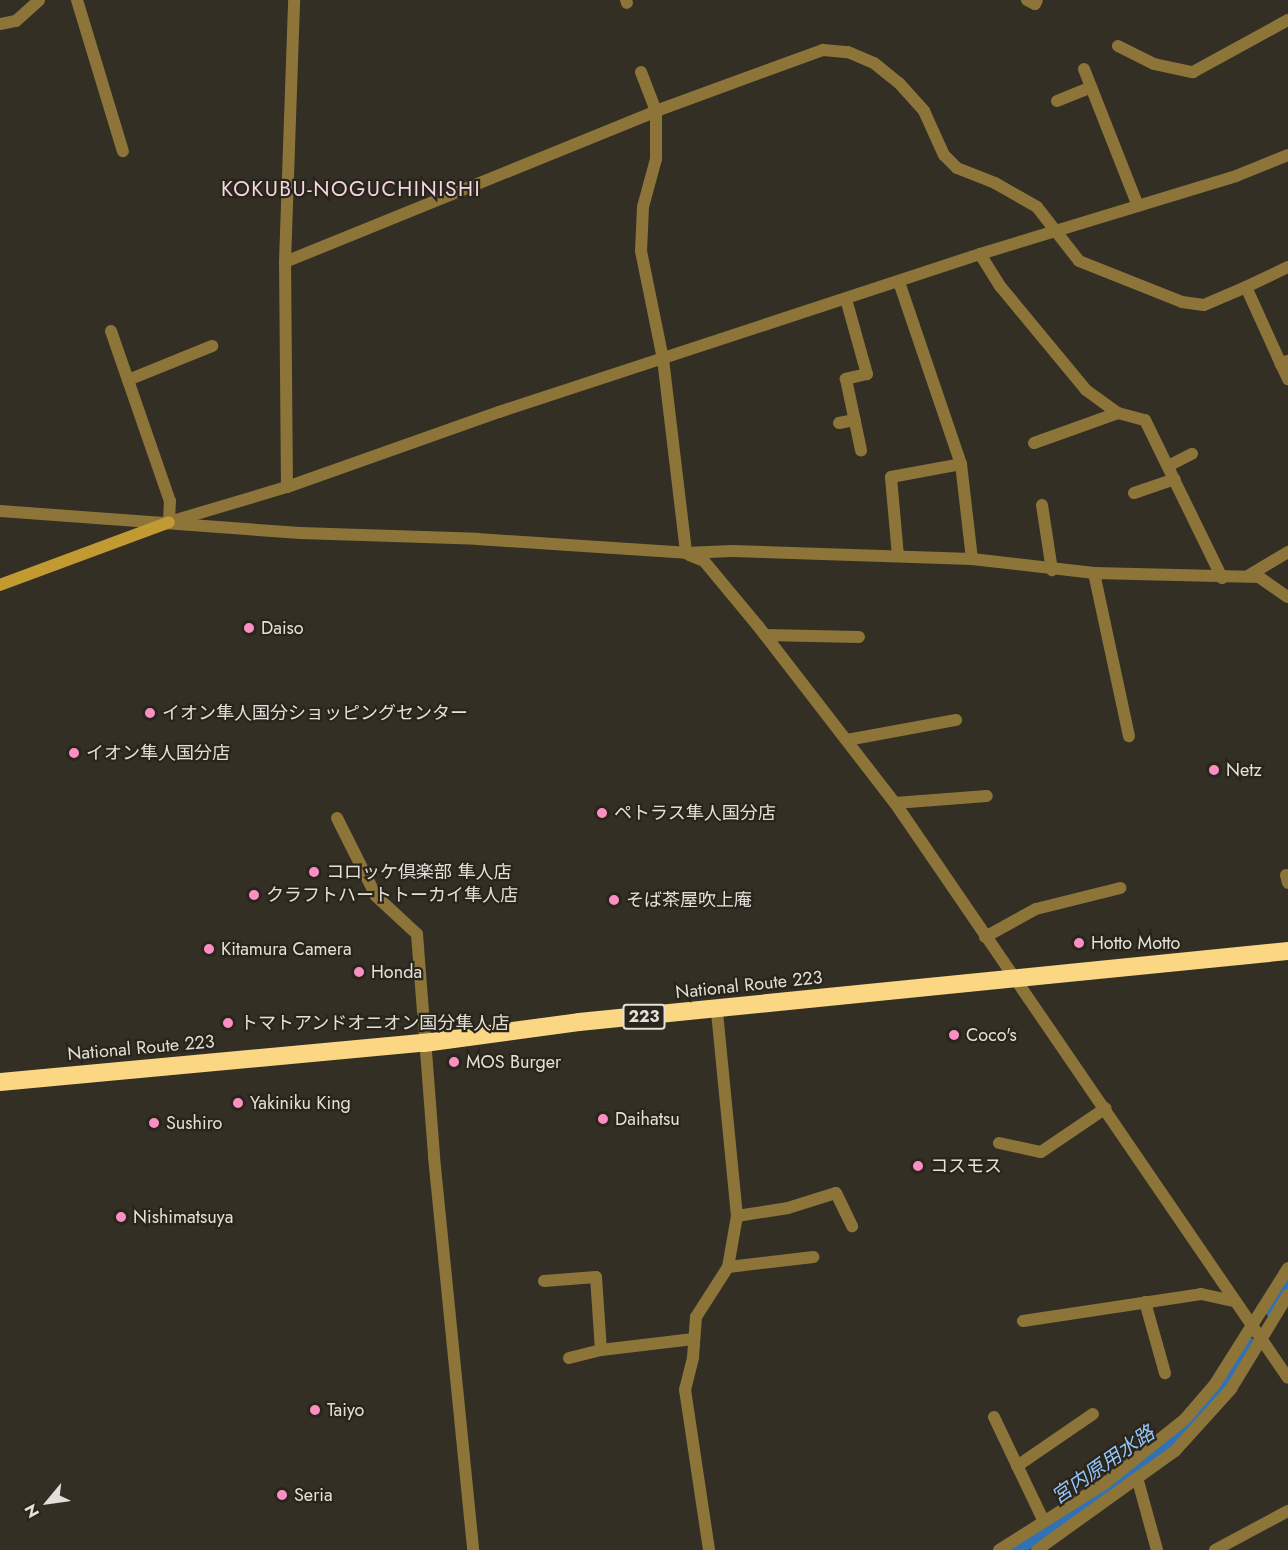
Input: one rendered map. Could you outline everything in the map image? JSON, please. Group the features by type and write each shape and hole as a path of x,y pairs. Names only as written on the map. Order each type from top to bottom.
{"highway":[{"name":"National Route 223","path":"0,1082 424,1043 524,1028 717,1011 1288,951"}],"street":[{"path":"0,24 16,21 39,0"},
{"path":"76,0 123,151"},
{"path":"287,487 285,262 294,0"},
{"path":"1027,0 1035,4 1037,0"},
{"path":"1118,46 1154,64 1193,72 1288,20"},
{"path":"285,262 656,111 823,50 848,52 874,63 899,84 924,111 944,155 957,168 995,183 1037,207 1079,261 1182,302 1204,305 1288,267"},
{"path":"1084,69 1138,206"},
{"path":"641,72 656,111 656,159 643,207 641,251 663,359 686,553"},
{"path":"1057,100 1091,87"},
{"path":"0,585 169,522 287,487 488,415 980,254 1236,176 1288,155"},
{"path":"980,254 1000,286 1086,390 1118,413 1145,420 1222,578"},
{"path":"899,282 961,464 972,559"},
{"path":"1246,287 1284,362 1288,379"},
{"path":"846,299 867,374 846,379 861,450"},
{"path":"111,331 170,501 169,522"},
{"path":"128,380 212,346"},
{"path":"1034,442 1118,413"},
{"path":"839,423 855,420"},
{"path":"1168,466 1191,454"},
{"path":"898,556 891,477 961,464"},
{"path":"1134,493 1175,479"},
{"path":"1042,505 1052,570"},
{"path":"0,512 169,522 300,533 477,539 686,553 972,559 1052,570 1094,573 1222,578 1259,577 1288,597"},
{"path":"1244,578 1288,552"},
{"path":"686,553 704,561 765,634 895,803 985,937 1106,1108 1252,1328 1288,1378"},
{"path":"1094,573 1129,736"},
{"path":"765,634 859,637"},
{"path":"847,740 956,720"},
{"path":"895,803 987,796"},
{"path":"337,818 376,896 417,934 424,1043 473,1550"},
{"path":"985,937 1036,909 1120,888"},
{"path":"709,1550 685,1390 696,1317 728,1267 737,1216 717,1011"},
{"path":"999,1143 1041,1152 1106,1108"},
{"path":"737,1216 788,1208 836,1193 852,1226"},
{"path":"728,1267 813,1257"},
{"path":"999,1550 1160,1443 1215,1384 1288,1268"},
{"path":"544,1281 596,1277 601,1350"},
{"path":"1023,1321 1201,1294 1234,1301"},
{"path":"1037,1550 1138,1481 1175,1451 1212,1412 1261,1340 1288,1295"},
{"path":"1146,1302 1165,1373"},
{"path":"569,1358 601,1350 693,1339"},
{"path":"1017,1466 1093,1414"},
{"path":"994,1417 1044,1522"},
{"path":"1138,1481 1157,1550"},
{"path":"1215,1550 1288,1511"}],"waterway":[{"name":"宮内原用水路","path":"1273,1310 1288,1284"},
{"name":"宮内原用水路","path":"1014,1550 1144,1467 1191,1425 1251,1346"}],"place":[{"name":"Daiso","path":"249,628"},
{"name":"イオン隼人国分ショッピングセンター","path":"150,713"},
{"name":"イオン隼人国分店","path":"74,753"},
{"name":"Netz","path":"1214,770"},
{"name":"ペトラス隼人国分店","path":"602,813"},
{"name":"コロッケ倶楽部 隼人店","path":"314,872"},
{"name":"クラフトハートトーカイ隼人店","path":"254,895"},
{"name":"そば茶屋吹上庵","path":"614,900"},
{"name":"Hotto Motto","path":"1079,943"},
{"name":"Kitamura Camera","path":"209,949"},
{"name":"Honda","path":"359,972"},
{"name":"トマトアンドオニオン国分隼人店","path":"228,1023"},
{"name":"Coco's","path":"954,1035"},
{"name":"MOS Burger","path":"454,1062"},
{"name":"Yakiniku King","path":"238,1103"},
{"name":"Daihatsu","path":"603,1119"},
{"name":"Sushiro","path":"154,1123"},
{"name":"コスモス","path":"918,1166"},
{"name":"Nishimatsuya","path":"121,1217"},
{"name":"Taiyo","path":"315,1410"},
{"name":"Seria","path":"282,1495"}],"district":[{"name":"KOKUBU-NOGUCHINISHI","path":"351,189"}]}
